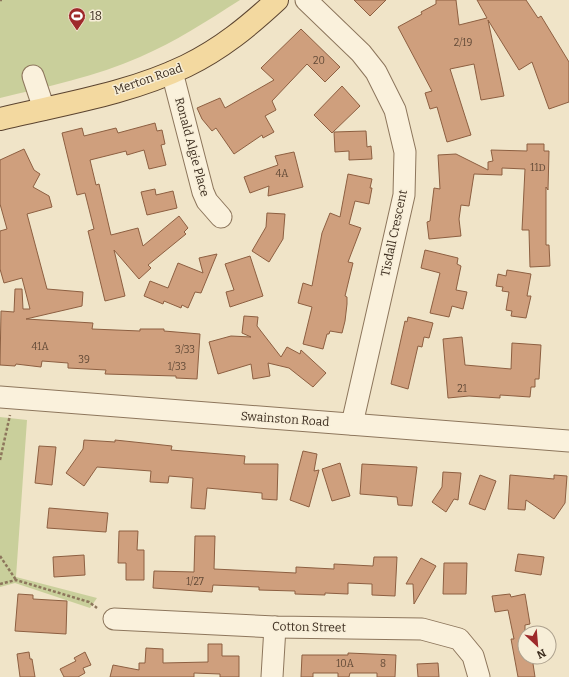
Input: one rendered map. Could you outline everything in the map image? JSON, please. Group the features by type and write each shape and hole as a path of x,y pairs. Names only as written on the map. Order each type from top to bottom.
{"main road":[{"name":"Merton Road","path":"1,117 44,110 128,88 172,72 220,47 248,27 277,0"}],"street":[{"name":"Tisdall Crescent","path":"306,0 361,53 376,72 395,110 405,152 404,195 352,424"},
{"name":"Ronald Algie Place","path":"172,72 206,201 221,217"},
{"path":"33,76 44,110"},
{"name":"Swainston Road","path":"5,406 352,424 569,441"},
{"name":"Cotton Street","path":"114,619 275,627 422,629 459,639 473,656 480,677"},
{"path":"272,677 275,627"}],"path":[{"path":"0,460 5,406"},
{"path":"0,556 16,580"},
{"path":"0,584 16,580 89,602 97,608"}],"green space":[{"path":"0,0 240,0 178,38 124,64 71,80 0,98"},
{"path":"0,417 27,420 16,577 97,598 90,608 15,583 0,587"}],"building":[{"path":"354,0 386,0 370,16"},
{"path":"436,0 456,0 459,25 487,18 477,0 526,0 538,18 541,16 569,62 569,102 549,109 532,62 519,70 488,20 504,96 481,100 474,64 450,69 471,135 447,142 437,107 430,109 425,93 432,91 398,27 422,14 421,12 436,4"},
{"path":"301,29 340,67 325,82 307,64 272,101 276,110 265,116 274,132 263,138 262,135 234,154 216,128 212,131 202,119 197,108 220,98 225,108 274,80 261,68"},
{"path":"342,86 360,106 332,133 314,115"},
{"path":"155,123 157,131 162,130 165,144 161,145 166,165 149,169 144,150 127,155 126,151 90,160 96,185 99,184 111,235 138,228 143,246 179,216 188,228 184,232 186,234 148,265 151,268 139,279 114,250 125,296 105,301 88,231 94,229 85,193 77,195 62,133 82,128 84,136 116,128 118,133"},
{"path":"366,131 367,147 371,146 372,159 349,160 349,151 335,152 334,132"},
{"path":"527,144 544,144 544,151 549,151 548,190 546,187 546,245 549,245 550,266 530,267 529,230 522,230 525,169 502,168 502,175 474,174 469,206 461,205 459,219 461,236 429,239 427,222 430,221 434,188 440,189 438,155 456,154 488,170 488,162 493,161 491,150 527,151"},
{"path":"24,149 34,170 40,174 33,187 49,196 52,207 27,214 47,289 83,292 82,306 26,319 93,323 92,329 140,331 140,329 164,329 164,331 200,334 197,379 176,378 176,376 105,374 106,370 68,368 68,363 42,361 41,367 16,364 15,366 0,365 1,311 14,312 15,289 22,289 23,309 30,309 22,278 4,283 0,269 0,231 7,229 0,204 0,160"},
{"path":"294,152 303,187 268,196 269,186 250,193 244,177 278,165 275,156"},
{"path":"348,174 372,179 370,188 372,188 369,204 355,201 349,224 361,228 348,262 353,263 345,296 347,297 347,304 342,333 330,331 329,334 327,334 323,349 303,344 312,307 298,303 303,283 312,286 322,233 330,213 340,217"},
{"path":"155,189 156,195 173,191 177,208 147,215 141,192"},
{"path":"267,213 285,214 283,239 269,262 252,251 266,227"},
{"path":"425,250 458,258 457,264 461,266 456,290 467,292 463,309 452,306 449,317 430,313 440,273 421,268"},
{"path":"217,254 201,293 195,292 188,308 182,305 181,308 164,301 163,304 144,296 150,281 168,288 178,263 203,273 199,258"},
{"path":"250,256 263,296 230,307 226,292 234,290 225,264"},
{"path":"507,270 531,274 527,296 531,296 526,318 511,316 512,311 506,310 509,292 502,291 503,287 496,286 498,274 506,276"},
{"path":"244,316 258,317 257,326 281,357 287,347 300,354 301,350 326,373 313,387 289,368 268,363 270,376 253,379 251,364 218,374 209,342 231,336 251,337 242,333"},
{"path":"408,317 433,323 429,338 424,337 422,347 418,346 408,389 391,384 405,321 407,322"},
{"path":"462,337 465,365 511,369 512,343 541,345 539,379 535,379 535,387 531,387 530,397 500,395 500,398 469,396 448,398 443,339"},
{"path":"84,440 115,442 115,440 172,446 171,450 245,456 244,464 278,464 277,500 262,499 262,493 207,488 205,509 191,508 193,478 169,476 168,483 150,482 151,471 97,467 84,486 66,473 83,449"},
{"path":"39,446 56,447 52,485 35,483"},
{"path":"303,451 317,454 314,471 319,470 309,507 290,500"},
{"path":"340,463 350,496 332,501 322,469"},
{"path":"362,464 417,467 412,506 398,505 397,497 360,494"},
{"path":"443,472 461,473 458,500 454,499 446,512 432,502 442,487"},
{"path":"480,475 496,481 485,510 469,504"},
{"path":"510,475 554,479 554,475 567,476 565,503 554,519 526,500 525,510 508,509"},
{"path":"49,508 108,513 106,532 47,528"},
{"path":"119,531 138,531 137,550 144,550 144,580 126,580 126,563 118,563"},
{"path":"195,536 215,536 214,569 296,573 296,567 334,569 334,564 373,566 374,557 397,557 395,596 372,595 372,584 348,583 348,594 325,593 325,595 295,594 295,591 259,590 259,587 213,585 212,592 153,588 154,571 194,572"},
{"path":"518,554 544,557 541,575 515,571"},
{"path":"84,555 85,575 54,577 53,557"},
{"path":"421,558 436,566 414,604 413,584 406,584"},
{"path":"444,563 467,563 466,594 443,594"},
{"path":"18,594 33,595 33,599 67,601 66,634 15,631"},
{"path":"510,594 511,597 525,594 530,624 517,625 517,665 533,665 535,677 518,677 511,639 514,639 508,610 495,612 492,596"},
{"path":"208,644 222,644 222,656 239,656 239,677 220,677 220,674 194,673 194,677 110,677 113,665 139,670 139,663 145,663 146,648 163,649 163,663 208,662"},
{"path":"29,652 30,659 32,659 35,677 20,677 17,654"},
{"path":"85,652 91,665 83,668 85,673 78,677 64,677 60,669 76,661 74,658"},
{"path":"348,653 396,655 395,677 377,677 377,673 350,673 349,677 338,677 338,673 313,673 313,677 301,677 302,655 348,655"},
{"path":"438,663 439,677 418,677 417,664"}],"place":[{"name":"18","path":"77,31"}]}
